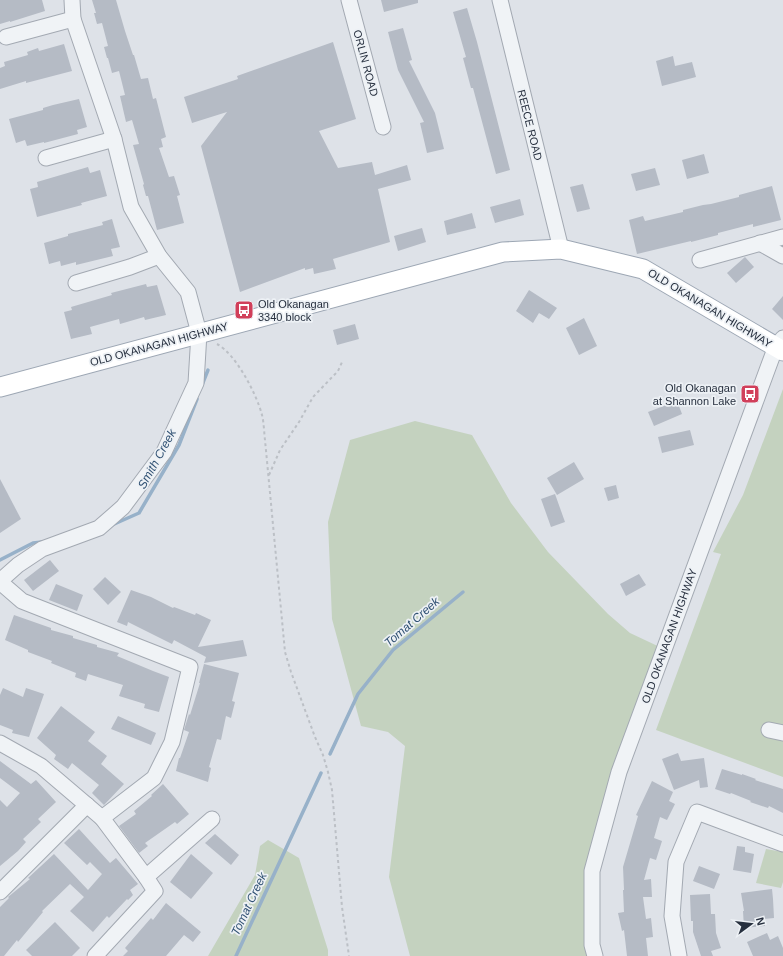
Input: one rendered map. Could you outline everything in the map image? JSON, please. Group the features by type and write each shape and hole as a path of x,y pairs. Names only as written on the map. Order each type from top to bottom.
{"main road":[{"name":"OLD OKANAGAN HIGHWAY","path":"0,388 503,252 561,249 643,269 781,345"}],"street":[{"path":"72,0 73,20 114,139 131,207 159,256 188,292 199,333 196,383 164,452 123,507 99,528 42,549 18,565 0,581 22,601 190,667 172,742 154,778 102,818"},
{"name":"ORLIN ROAD","path":"349,0 383,127"},
{"name":"REECE ROAD","path":"500,0 561,249"},
{"path":"6,37 73,20"},
{"path":"46,158 114,139"},
{"path":"700,260 783,237"},
{"path":"760,243 783,256"},
{"path":"76,283 130,267 159,256"},
{"name":"OLD OKANAGAN HIGHWAY","path":"595,956 592,945 592,871 619,772 781,345"},
{"path":"0,743 41,766 102,818 155,891 95,956"},
{"path":"0,892 87,805"},
{"path":"679,956 672,916 676,862 697,812 783,844"},
{"path":"146,877 212,819"}],"path":[{"path":"199,333 222,346 239,366 252,390 262,415 285,652 291,672 323,755 332,790 342,907 349,956"},
{"path":"269,476 280,450 299,422 313,397 338,371 343,360"}],"green space":[{"path":"783,389 783,777 656,730 721,554 713,552 743,495"},
{"path":"415,421 472,435 511,503 548,552 608,614 630,633 664,649 606,828 593,913 594,956 410,956 389,877 405,746 388,732 361,726 332,619 328,522 350,440"},
{"path":"268,840 299,858 328,950 328,956 208,956 255,875 260,846"},
{"path":"766,849 783,852 783,882 781,888 756,883"}],"building":[{"path":"0,0 42,0 45,11 0,24"},
{"path":"92,0 116,0 141,79 148,78 153,99 156,98 166,137 161,139 163,147 159,148 169,177 174,176 180,195 177,196 184,223 157,230 148,196 146,196 133,145 139,144 132,120 126,122 120,96 125,95 119,71 112,73 104,47 108,46 102,23 97,24 94,13 96,13"},
{"path":"381,0 418,0 418,3 384,12"},
{"path":"467,8 510,170 496,174 473,88 471,88 463,58 466,57 453,12"},
{"path":"403,28 412,60 409,61 435,113 444,149 427,153 420,123 424,122 398,70 388,32"},
{"path":"333,42 356,119 319,131 338,168 372,162 375,175 407,165 411,180 378,189 390,242 333,259 336,269 314,274 313,268 305,270 305,268 240,292 201,146 227,112 192,123 184,97 238,79 237,76"},
{"path":"64,44 72,71 26,83 26,81 0,89 0,68 5,66 4,62 28,55 27,52 38,48 39,51"},
{"path":"673,56 675,66 692,62 696,77 662,86 656,61"},
{"path":"79,99 87,127 77,130 78,134 27,146 25,140 16,143 9,119 43,110 43,108 53,105"},
{"path":"704,154 709,173 687,179 682,160"},
{"path":"88,167 90,173 100,170 107,196 81,203 82,205 37,217 30,189 38,187 37,182"},
{"path":"655,168 660,185 636,191 631,174"},
{"path":"583,184 590,209 577,212 570,187"},
{"path":"772,186 781,220 753,227 753,224 691,242 637,254 629,220 643,216 645,221 683,212 683,210 739,197 739,195"},
{"path":"520,199 524,215 495,223 490,207"},
{"path":"472,213 476,228 447,235 444,221"},
{"path":"112,219 120,247 111,249 113,256 76,265 76,262 61,266 60,261 49,264 44,243 68,236 68,234 103,225 102,222"},
{"path":"422,228 426,242 398,251 394,236"},
{"path":"745,257 754,267 736,283 727,273"},
{"path":"146,284 147,287 157,285 166,315 145,320 144,317 120,324 119,319 90,327 92,334 71,339 64,312 72,310 71,307 112,295 111,293"},
{"path":"529,290 557,308 549,319 539,313 533,323 516,311"},
{"path":"783,296 783,320 772,309"},
{"path":"584,318 597,346 579,355 566,328"},
{"path":"355,324 359,339 337,345 333,330"},
{"path":"677,401 682,414 654,426 648,412"},
{"path":"690,430 694,445 662,453 658,437"},
{"path":"574,462 584,479 557,495 547,478"},
{"path":"0,479 21,519 0,533"},
{"path":"616,485 619,498 608,501 604,488"},
{"path":"555,494 565,522 551,527 541,499"},
{"path":"50,560 59,571 33,591 24,580"},
{"path":"639,574 646,585 626,596 620,584"},
{"path":"105,577 121,592 108,605 93,589"},
{"path":"56,584 83,595 77,611 49,600"},
{"path":"131,590 151,597 173,608 174,607 195,615 196,613 211,620 198,647 243,640 247,656 204,663 206,657 174,640 172,644 128,622 127,626 117,622"},
{"path":"14,615 51,628 51,630 73,636 73,638 97,645 97,647 119,653 117,656 169,677 159,712 144,708 145,704 119,696 123,685 88,674 86,681 75,677 76,673 51,663 52,661 28,652 28,650 5,640"},
{"path":"204,664 239,673 232,701 235,702 231,718 226,716 221,740 217,739 209,767 211,768 208,782 176,771 179,758 189,732 184,730 200,683"},
{"path":"3,688 23,697 26,688 44,694 29,737 12,733 13,730 0,725 0,695"},
{"path":"61,706 95,732 88,741 107,756 101,764 124,784 104,805 92,793 99,785 72,763 68,769 54,759 56,755 37,738"},
{"path":"118,716 156,733 151,745 111,729"},
{"path":"678,753 681,761 704,758 708,787 700,788 699,780 674,790 662,759"},
{"path":"0,761 31,784 36,780 56,802 38,819 41,822 23,839 26,842 0,866 0,800 7,807 20,793 0,778"},
{"path":"722,769 742,774 783,789 783,813 769,806 768,808 750,802 751,801 731,793 730,794 715,789"},
{"path":"652,781 673,792 669,801 675,804 667,820 660,817 654,838 662,841 656,860 650,858 644,880 651,879 652,897 643,897 646,919 651,918 653,937 646,938 648,956 627,956 624,930 622,931 618,913 624,912 623,867 638,816 636,815"},
{"path":"163,784 189,814 177,824 175,822 145,843 148,846 139,853 119,826 136,814 134,811 152,796 151,795"},
{"path":"79,829 110,863 116,858 138,884 130,890 133,895 128,900 127,899 109,918 107,916 93,932 70,911 84,897 70,884 42,911 43,912 18,942 17,940 4,956 0,956 0,907 9,898 8,897 30,879 28,878 54,854 88,890 102,874 90,862 87,865 64,843"},
{"path":"215,834 239,855 231,865 205,843"},
{"path":"737,846 745,847 745,852 754,854 751,873 733,870"},
{"path":"191,854 213,873 191,899 170,882"},
{"path":"699,866 720,874 714,889 693,881"},
{"path":"772,889 774,918 764,919 765,926 744,928 744,911 741,893"},
{"path":"710,894 711,914 715,914 716,933 721,948 711,951 713,956 701,956 693,932 693,921 691,921 690,895"},
{"path":"166,903 201,932 193,942 184,935 166,956 123,956 128,951 125,948 151,918 153,920"},
{"path":"55,922 80,948 72,956 32,956 26,950"},
{"path":"767,933 770,940 778,936 783,948 783,956 753,956 747,942"}],"waterway":[{"name":"Smith Creek","path":"202,385 208,370"},
{"name":"Smith Creek","path":"112,525 139,513 179,445 197,399"},
{"name":"Smith Creek","path":"0,560 33,543 42,542"},
{"name":"Tomat Creek","path":"330,754 358,694 393,650 463,592"},
{"name":"Tomat Creek","path":"236,956 321,773"}],"place":[{"name":"Old Okanagan 3340 block","path":"244,310"},
{"name":"Old Okanagan at Shannon Lake","path":"750,394"}]}
